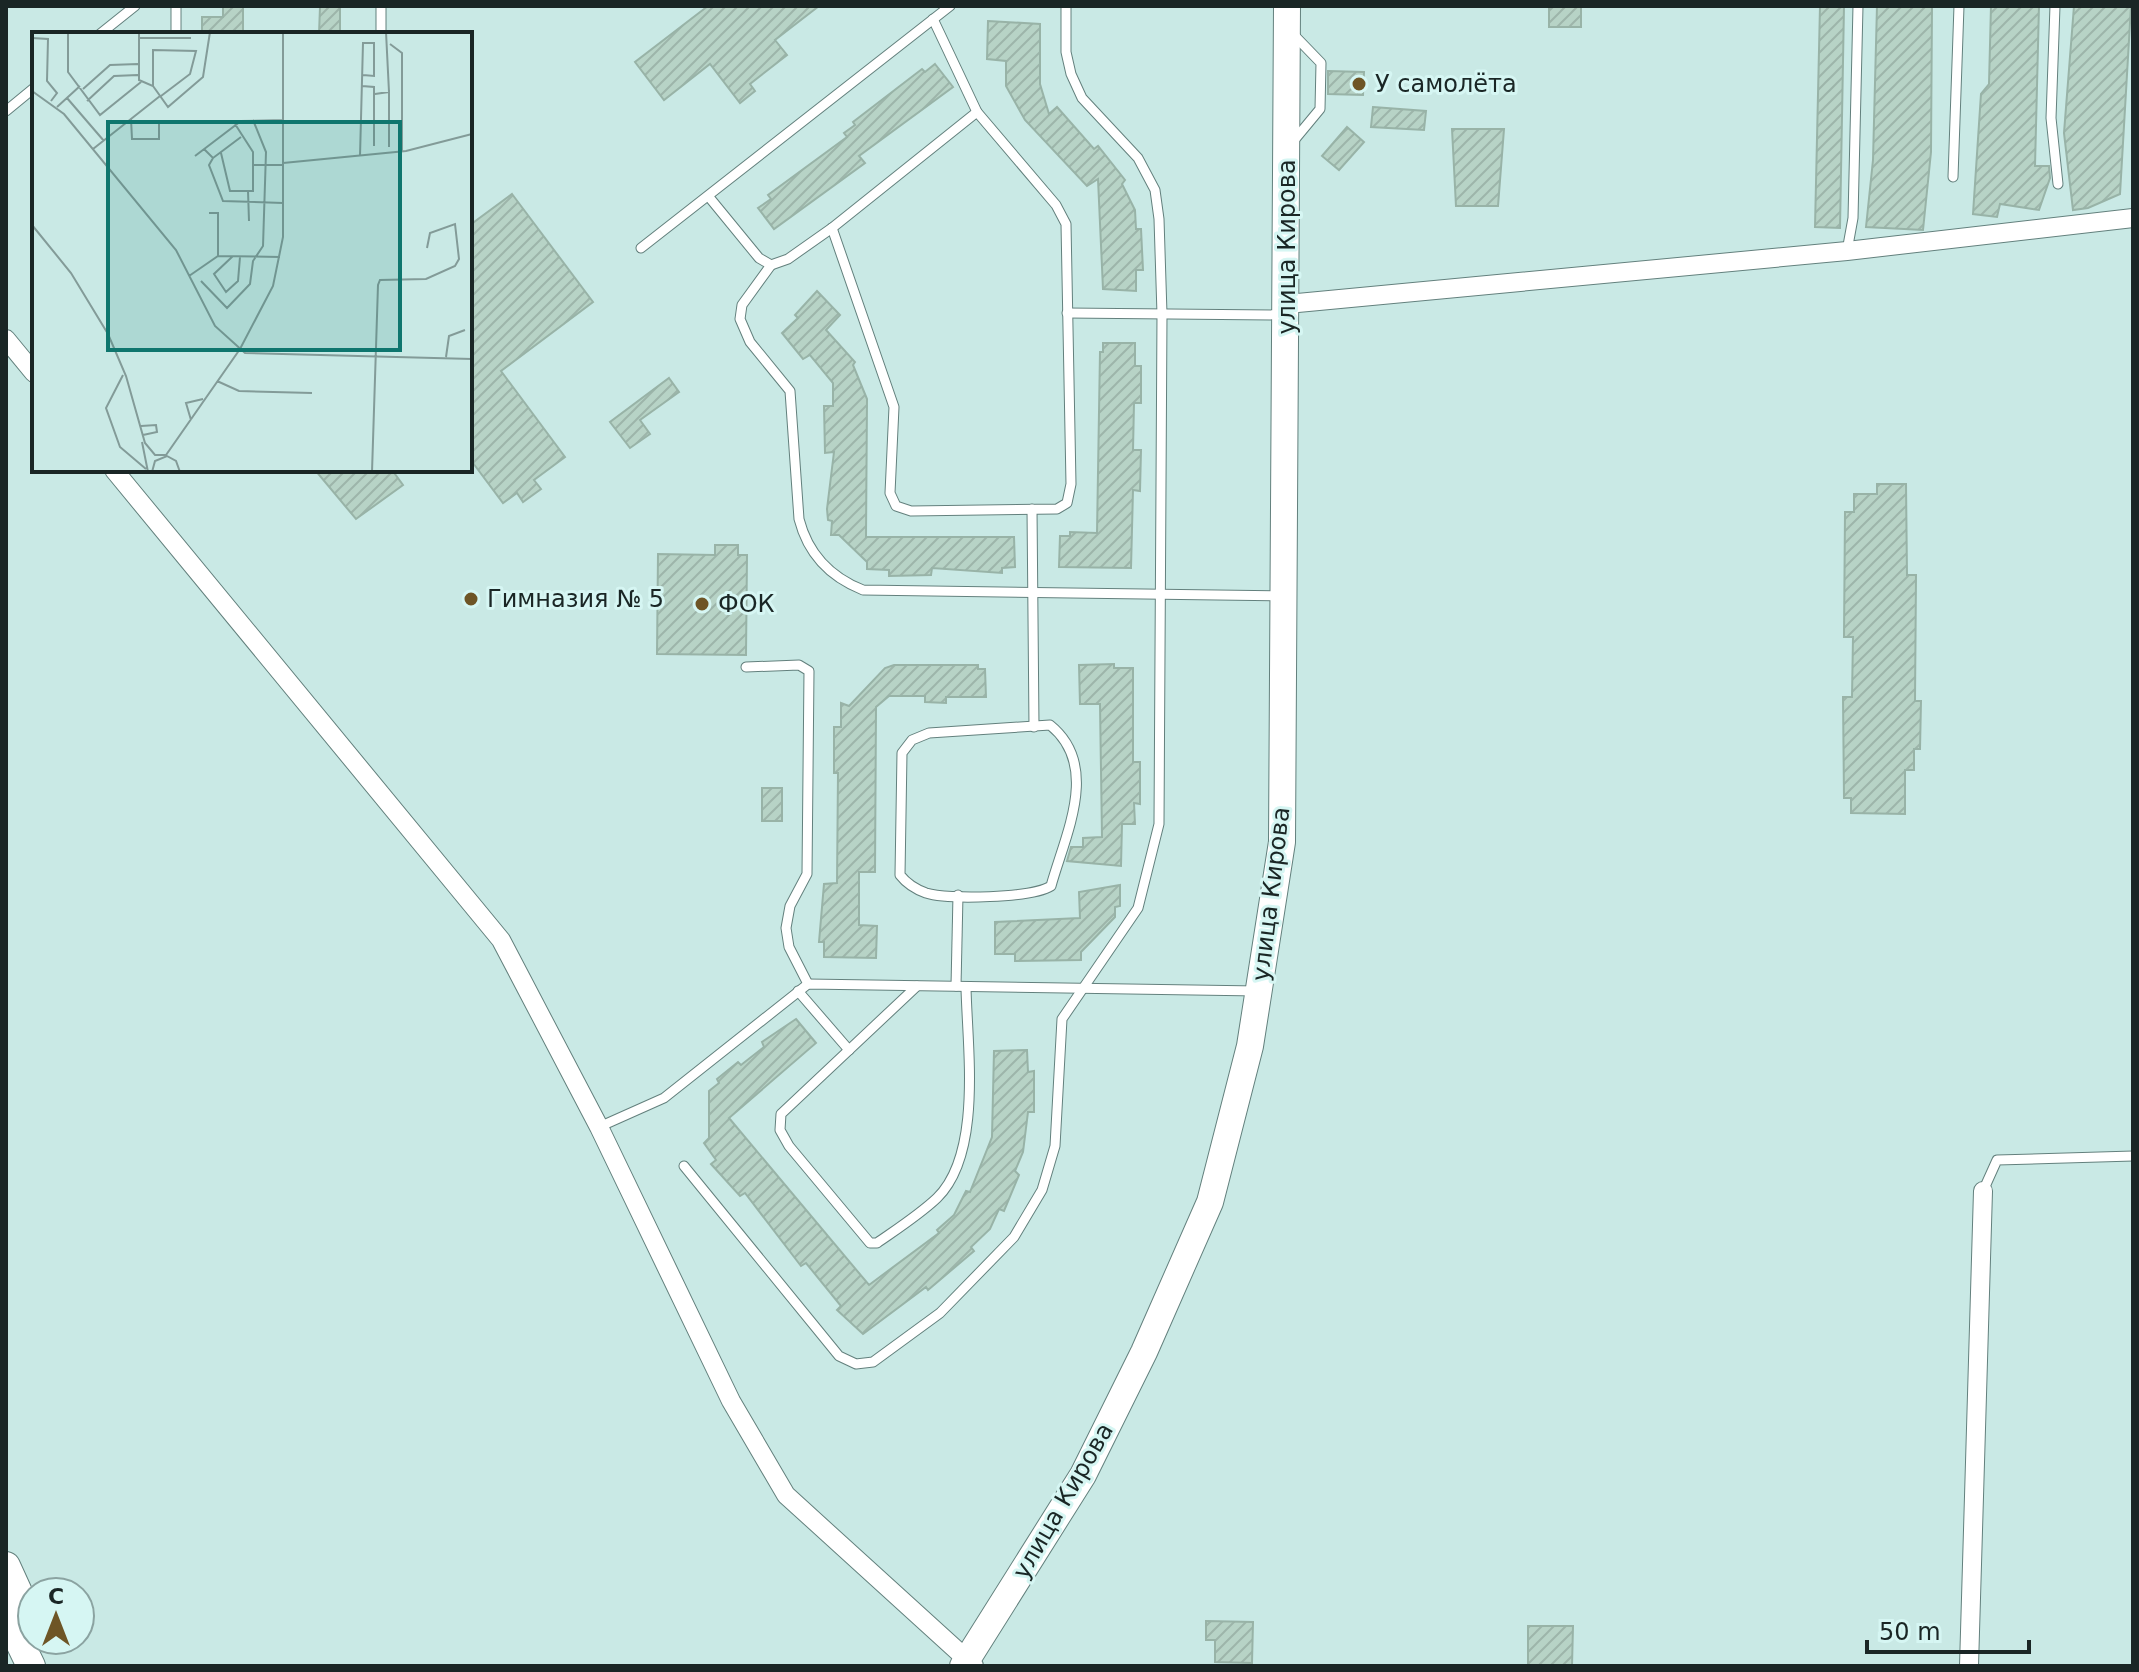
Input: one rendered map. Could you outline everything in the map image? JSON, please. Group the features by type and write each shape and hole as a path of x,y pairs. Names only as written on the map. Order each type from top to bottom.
{"main road":[{"name":"улица Кирова","path":"968,1664 1083,1475 1144,1352 1210,1202 1250,1046 1282,842 1287,17"},
{"path":"6,1566 16,1588"},
{"path":"6,1614 31,1666"}],"street":[{"path":"1287,310 2133,218"},
{"path":"6,339 32,371"},
{"path":"116,472 501,940 599,1127 731,1401 786,1495 968,1664"},
{"path":"1969,1666 1983,1191"}],"lane":[{"path":"102,32 135,6"},
{"path":"176,6 176,32"},
{"path":"381,6 381,32"},
{"path":"641,248 950,6"},
{"path":"684,1166 839,1356 856,1364 873,1362 940,1313 1014,1237 1042,1190 1055,1146 1062,1019 1138,908 1159,824 1162,314 1155,190 1138,158 1082,98 1071,74 1066,52 1066,6"},
{"path":"1847,251 1853,218 1858,6"},
{"path":"1953,177 1959,6"},
{"path":"2055,6 2051,118 2058,184"},
{"path":"832,228 894,407 890,493 896,506 911,511 1057,509 1067,503 1071,484 1066,224 1056,205 977,112 933,19"},
{"path":"6,111 32,90"},
{"path":"977,112 832,228 788,259 771,265 742,305 740,319 750,342 790,391 799,519 804,538 828,571 863,590 1284,596"},
{"path":"709,197 759,258 771,265"},
{"path":"1067,313 1287,310"},
{"path":"1032,509 1034,727"},
{"path":"746,667 799,665 809,671 807,874 790,906 786,928 789,947 808,984"},
{"path":"1050,725 1059,733 1076,763 1078,792 1051,886 1037,894 958,895 929,894 908,884 900,875 902,753 912,740 929,733 1050,725"},
{"path":"917,986 781,1114 780,1130 789,1146 870,1243 877,1243 938,1197 957,1169 966,1131 958,895"},
{"path":"599,1127 664,1098 808,984 1259,991"},
{"path":"798,991 849,1050"},
{"path":"1983,1191 1997,1160 2133,1156"}],"building":[{"path":"708,6 819,6 775,40 787,55 750,84 755,91 740,103 710,64 664,100 635,62"},
{"path":"1549,6 1581,6 1581,27 1549,27"},
{"path":"1820,6 1844,6 1840,228 1815,227"},
{"path":"1877,6 1932,6 1931,152 1923,230 1866,227 1873,160"},
{"path":"1991,6 2039,6 2035,166 2049,166 2050,178 2039,210 2000,204 1997,217 1973,214 1981,94 1989,84"},
{"path":"2074,6 2131,6 2120,194 2088,208 2073,210 2064,133"},
{"path":"223,7 243,7 243,32 202,32 202,17 223,17"},
{"path":"320,7 340,7 340,32 319,32"},
{"path":"988,21 1040,24 1040,84 1049,114 1057,107 1094,149 1098,146 1125,180 1122,184 1135,210 1136,229 1141,229 1143,270 1136,270 1136,291 1103,289 1098,179 1087,186 1025,120 1006,86 1006,61 987,59"},
{"path":"935,64 953,87 859,156 865,163 774,229 758,208 771,199 768,195 847,137 844,133 855,125 853,122 922,69 925,72"},
{"path":"1328,71 1364,72 1363,95 1328,94"},
{"path":"1373,107 1426,111 1424,130 1371,127"},
{"path":"1347,127 1364,142 1339,170 1322,156"},
{"path":"1452,129 1504,129 1498,206 1456,206"},
{"path":"512,194 593,302 501,371 565,457 534,480 541,489 523,502 517,493 503,503 472,462 472,224"},
{"path":"817,291 840,315 826,330 855,362 853,365 867,399 866,537 1014,537 1015,567 1002,568 1002,573 932,568 931,575 889,576 889,570 867,569 867,562 839,535 831,535 832,521 828,520 827,509 834,452 825,453 824,406 833,406 833,383 810,355 803,359 782,333 798,318 795,315"},
{"path":"1103,343 1135,343 1135,366 1141,366 1141,403 1134,403 1133,450 1141,450 1140,491 1133,490 1131,568 1059,567 1060,536 1070,536 1070,532 1097,533 1100,352 1103,352"},
{"path":"669,378 679,392 640,420 650,434 630,448 610,422"},
{"path":"317,472 393,472 403,485 356,519"},
{"path":"1877,484 1906,484 1907,575 1916,575 1915,701 1921,701 1920,749 1914,749 1914,770 1905,770 1905,814 1851,813 1851,798 1844,798 1843,697 1852,697 1853,637 1844,637 1845,512 1854,512 1854,494 1877,494"},
{"name":"ФОК","path":"715,545 738,545 738,555 747,555 746,655 657,654 658,554 715,555"},
{"path":"1114,664 1114,668 1133,668 1133,762 1140,762 1140,804 1134,803 1135,824 1122,824 1121,866 1067,861 1071,847 1083,847 1083,838 1102,837 1100,704 1080,704 1079,665"},
{"path":"894,665 978,665 978,669 985,669 986,697 946,697 946,703 925,702 925,696 889,696 876,707 875,872 859,872 859,925 877,926 876,958 824,957 824,942 819,942 824,884 837,883 838,773 834,773 834,727 841,727 841,703 849,706 885,668"},
{"path":"762,788 782,788 782,821 762,821"},
{"path":"1120,885 1120,906 1115,907 1115,917 1081,952 1081,960 1015,961 1015,954 995,954 995,922 1080,918 1079,892"},
{"path":"796,1019 816,1043 729,1118 869,1285 939,1233 937,1230 954,1215 966,1191 970,1192 992,1137 994,1051 1027,1050 1028,1072 1034,1071 1034,1112 1028,1112 1023,1152 1015,1171 1019,1175 1004,1211 999,1209 990,1229 971,1247 974,1251 928,1290 926,1287 863,1334 837,1310 841,1306 806,1263 801,1266 745,1193 740,1196 711,1164 716,1160 704,1143 709,1138 709,1091 719,1083 717,1079 738,1062 741,1065 764,1047 762,1042"},
{"path":"1206,1621 1253,1622 1252,1663 1215,1662 1215,1640 1206,1640"},
{"path":"1528,1626 1573,1626 1572,1666 1528,1666"}],"place":[{"name":"У самолёта","path":"1359,84"},
{"name":"Гимназия № 5","path":"471,599"},
{"name":"ФОК","path":"702,604"}]}
